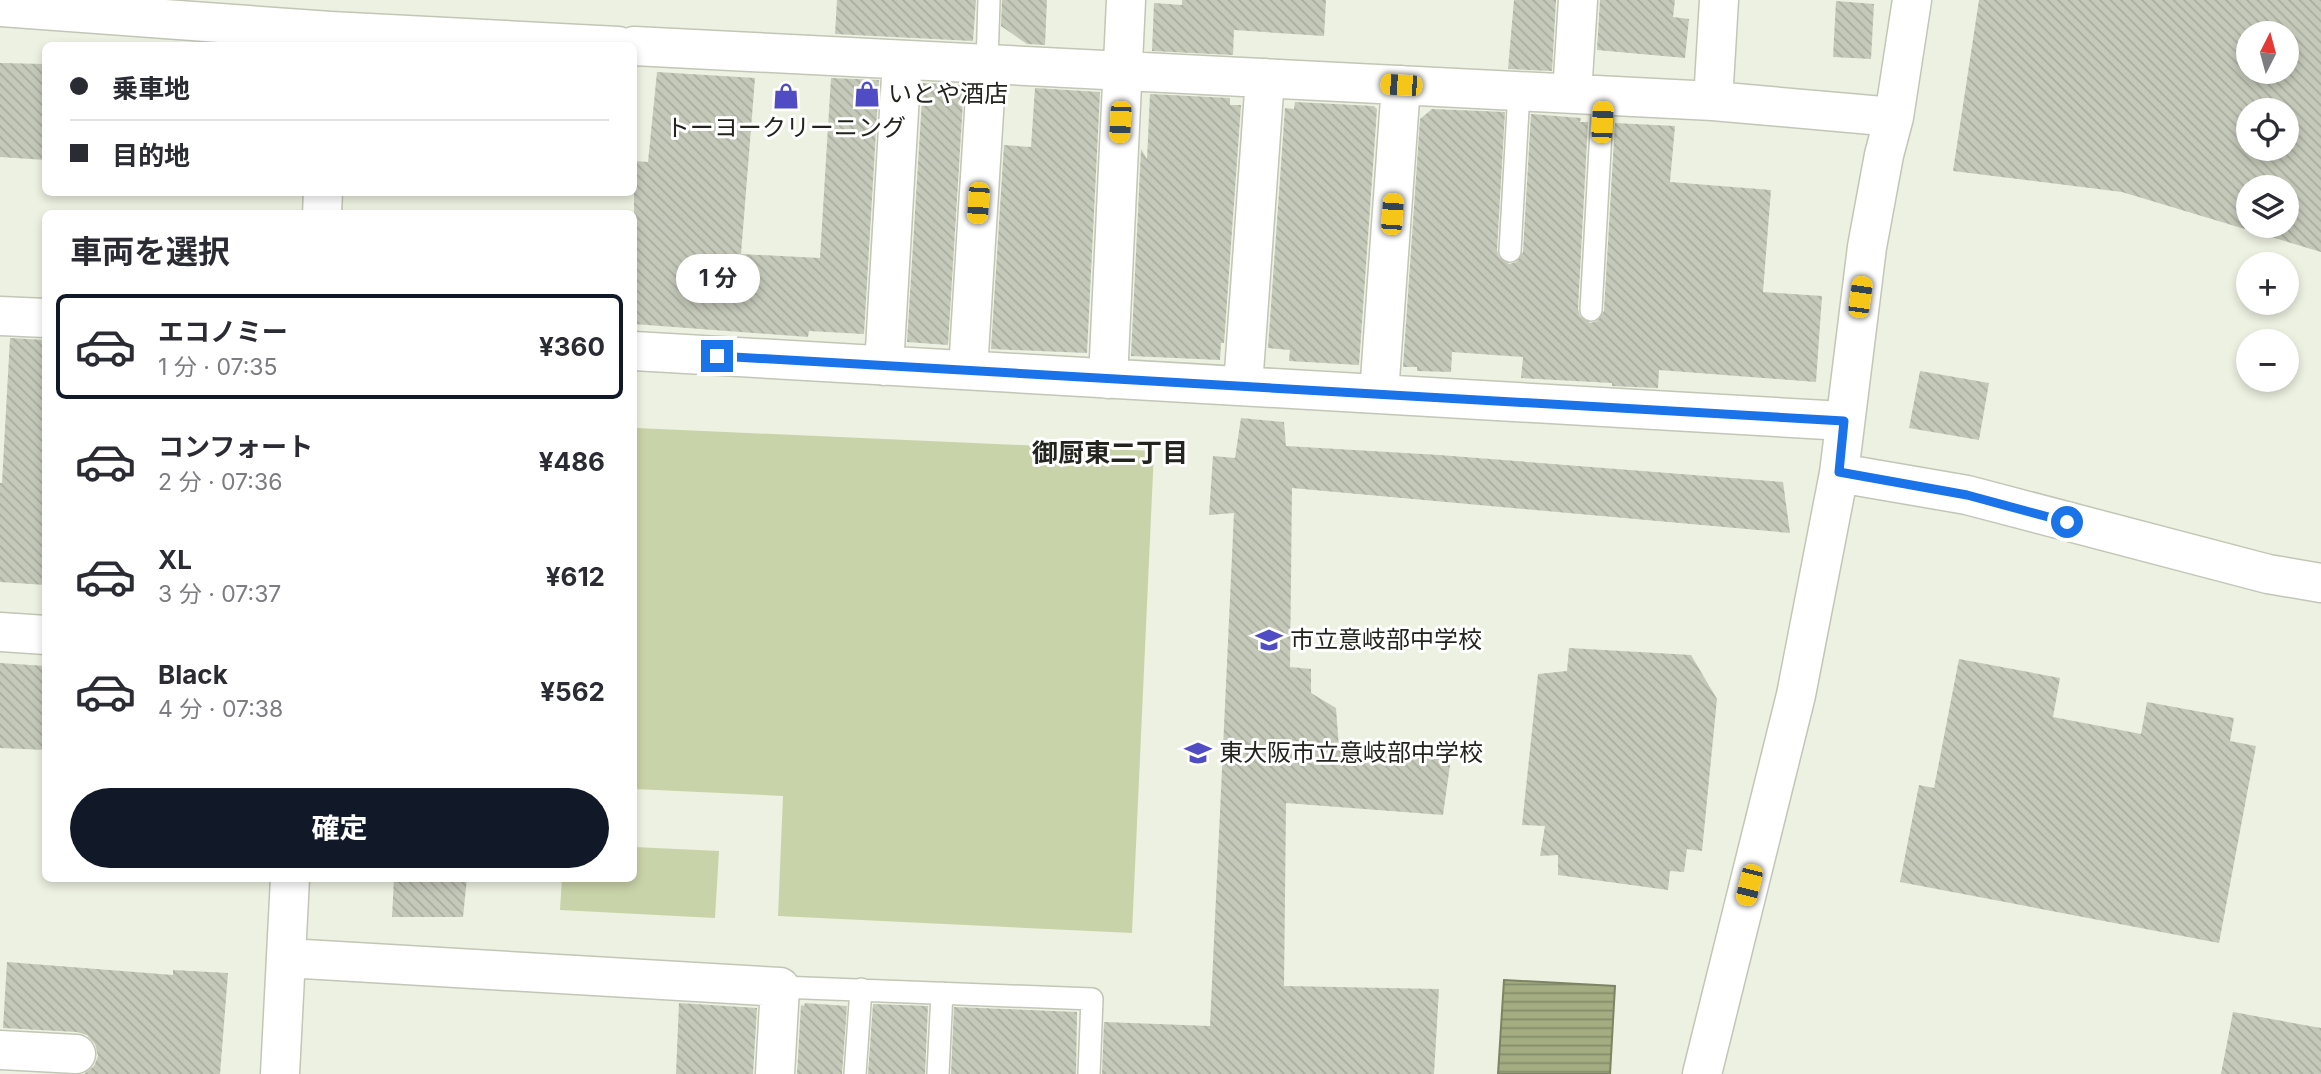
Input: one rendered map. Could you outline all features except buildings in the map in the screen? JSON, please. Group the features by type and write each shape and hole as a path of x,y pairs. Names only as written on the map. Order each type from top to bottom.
{"street":[{"path":"1108,379 1126,0"},
{"path":"1578,0 1588,94"},
{"path":"1713,100 1719,0"},
{"path":"1702,1074 1796,695 1839,472 1867,247 1894,117 1912,0"},
{"path":"0,7 560,42"},
{"path":"637,46 1713,100 1894,117"},
{"path":"884,366 902,60"},
{"path":"968,370 987,64"},
{"path":"1243,386 1265,78"},
{"path":"1379,394 1401,85"},
{"path":"0,316 42,318"},
{"path":"637,351 1844,421"},
{"path":"1839,472 1967,495 2268,574 2321,583"},
{"path":"0,632 42,635"},
{"path":"280,1074 290,882"},
{"path":"288,958 780,987 775,1074"},
{"path":"0,1050 76,1054"}],"lane":[{"path":"987,64 989,0"},
{"path":"1510,251 1519,91"},
{"path":"1588,94 1591,310"},
{"path":"780,987 1092,999 1089,1074"},
{"path":"855,1074 861,989"},
{"path":"938,1074 942,993"}],"shaded area":[{"path":"637,428 1154,451 1132,933 778,916 783,796 637,789"},
{"path":"637,847 719,851 715,918 560,910 562,882 637,882"},
{"path":"1504,980 1615,986 1610,1074 1498,1074"}],"place":[{"name":"いとや酒店","path":"867,94"},
{"name":"トーヨークリーニング","path":"786,96"},
{"name":"市立意岐部中学校","path":"1269,640"},
{"name":"東大阪市立意岐部中学校","path":"1198,753"}],"district":[{"name":"御厨東二丁目","path":"1110,453"}],"route":[{"path":"717,356 1844,421 1839,472 1967,495 2067,522"}]}
